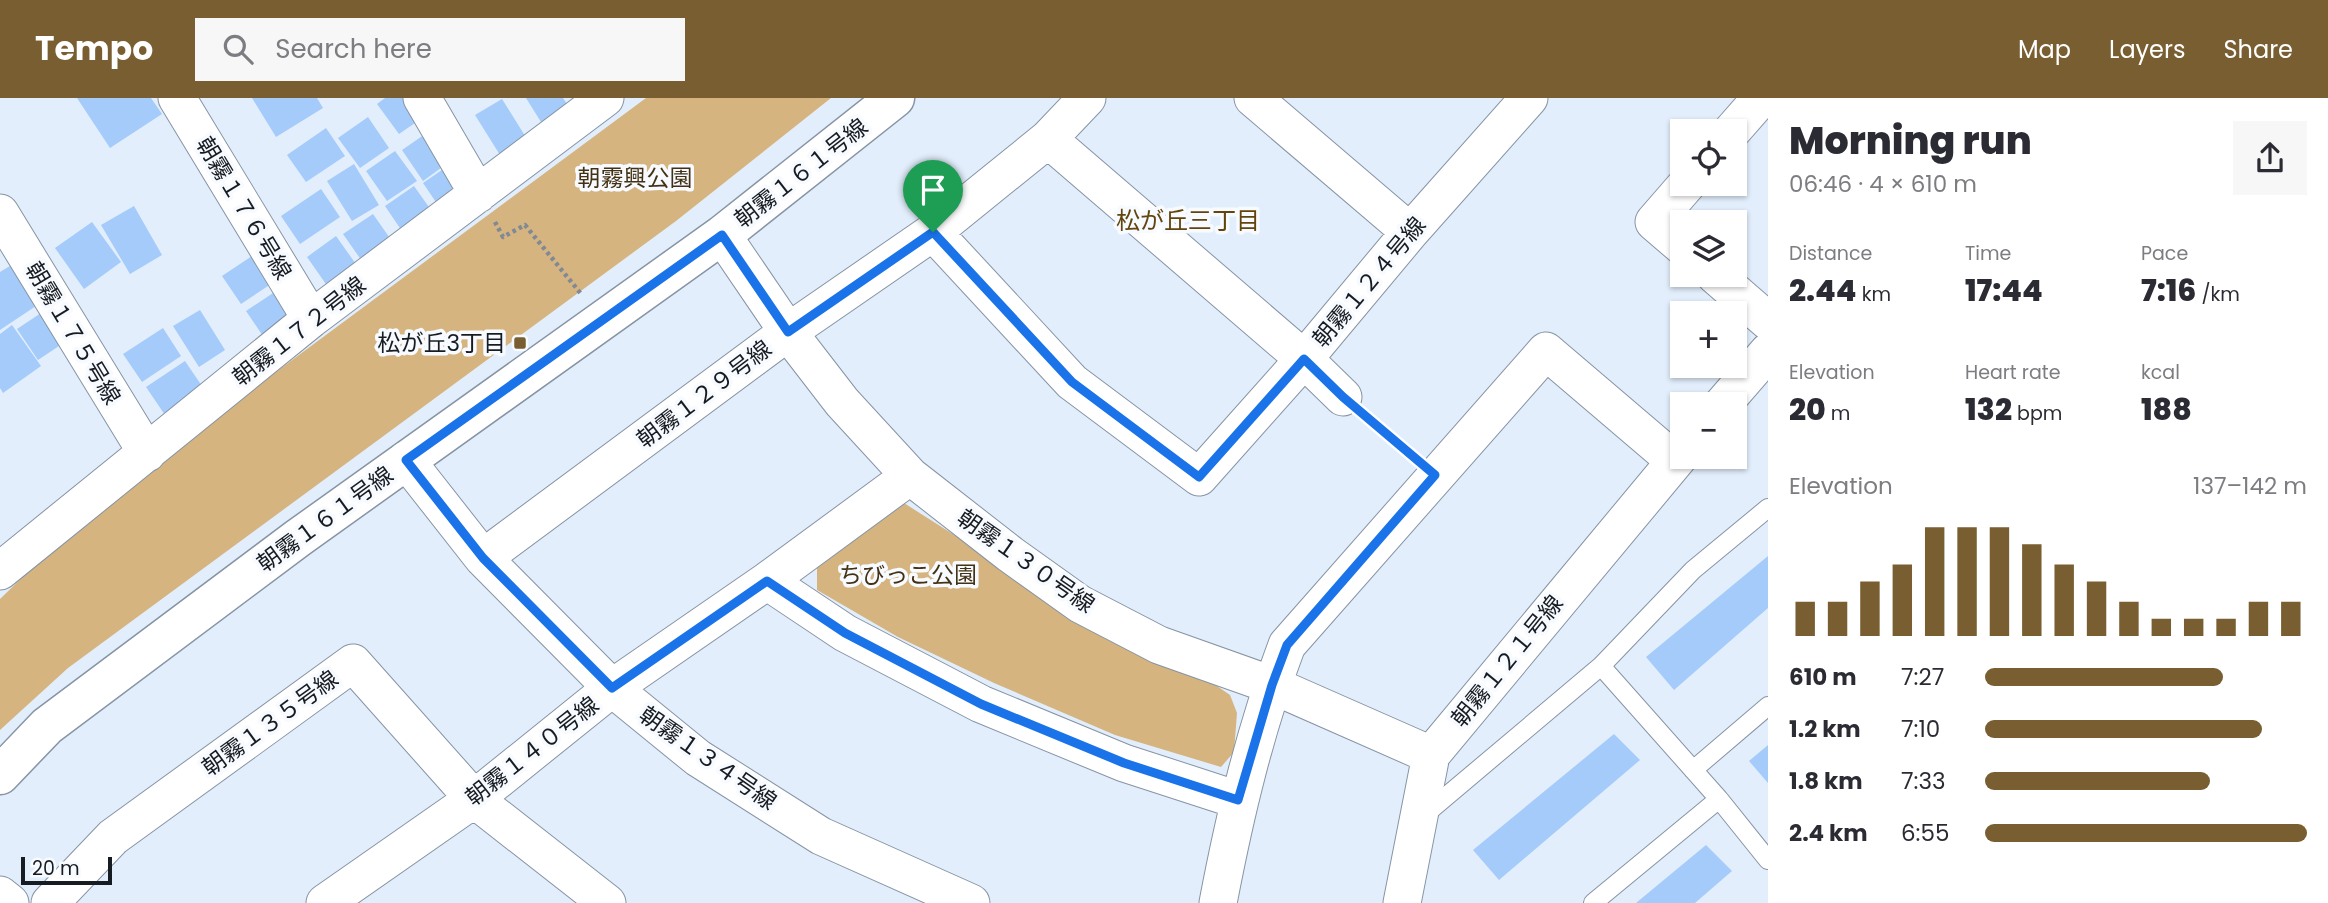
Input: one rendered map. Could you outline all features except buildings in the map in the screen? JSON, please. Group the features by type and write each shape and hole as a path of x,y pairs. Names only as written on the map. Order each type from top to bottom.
{"street":[{"name":"朝霧１７６号線","path":"177,98 311,319"},
{"path":"422,98 478,194"},
{"name":"朝霧１７２号線","path":"0,572 311,319 605,98"},
{"name":"朝霧１６１号線","path":"0,775 47,726 406,460 722,235 895,98"},
{"name":"朝霧１２９号線","path":"483,558 788,332 933,232 1048,139 1087,98"},
{"path":"1253,98 1410,232"},
{"path":"1743,119 1761,98"},
{"name":"朝霧１２４号線","path":"933,232 1072,382 1199,477 1304,359 1517,102"},
{"path":"1048,139 1304,359 1343,397"},
{"path":"1670,236 1654,222 1677,196"},
{"name":"朝霧１７５号線","path":"0,213 147,453"},
{"name":"朝霧１３０号線","path":"722,235 788,332 842,402 909,476 1010,554 1080,604 1159,645 1272,685 1431,754"},
{"path":"1729,287 1768,321"},
{"path":"1217,903 1238,800 1272,685 1287,645 1425,466 1546,351 1670,451"},
{"path":"1733,392 1768,352"},
{"name":"朝霧１３４号線","path":"406,460 483,558 612,688 698,758 821,836 971,903"},
{"name":"朝霧１２１号線","path":"1431,754 1670,467"},
{"name":"朝霧１４０号線","path":"345,898 612,688 767,581 909,476"},
{"path":"767,581 845,633 981,704 1124,763 1238,800"},
{"name":"朝霧１３５号線","path":"50,903 113,837 353,663 474,799 607,903"},
{"path":"1402,903 1431,754"},
{"path":"0,895 10,903"}],"lane":[{"path":"1420,818 1601,666 1693,570 1768,508"},
{"path":"1601,666 1719,799 1768,860"},
{"path":"1693,770 1768,706"},
{"path":"1593,903 1719,799"}],"path":[{"path":"525,225 602,320"},
{"path":"1343,397 1425,466"}],"green space":[{"name":"朝霧興公園","path":"646,98 831,98 676,221 68,668 0,730 0,599 99,503"},
{"name":"ちびっこ公園","path":"904,503 995,561 1201,675 1230,695 1237,713 1234,752 1221,767 1115,735 994,683 898,637 817,590 817,568"}],"place":[{"name":"松が丘3丁目","path":"520,343"}],"district":[{"name":"松が丘三丁目","path":"1188,221"}],"route":[{"path":"933,232 1072,382 1199,477 1304,359 1343,397 1435,475 1287,645 1272,685 1238,800 1124,763 981,704 845,633 767,581 612,688 483,558 406,460 722,235 788,332 933,232"}]}
